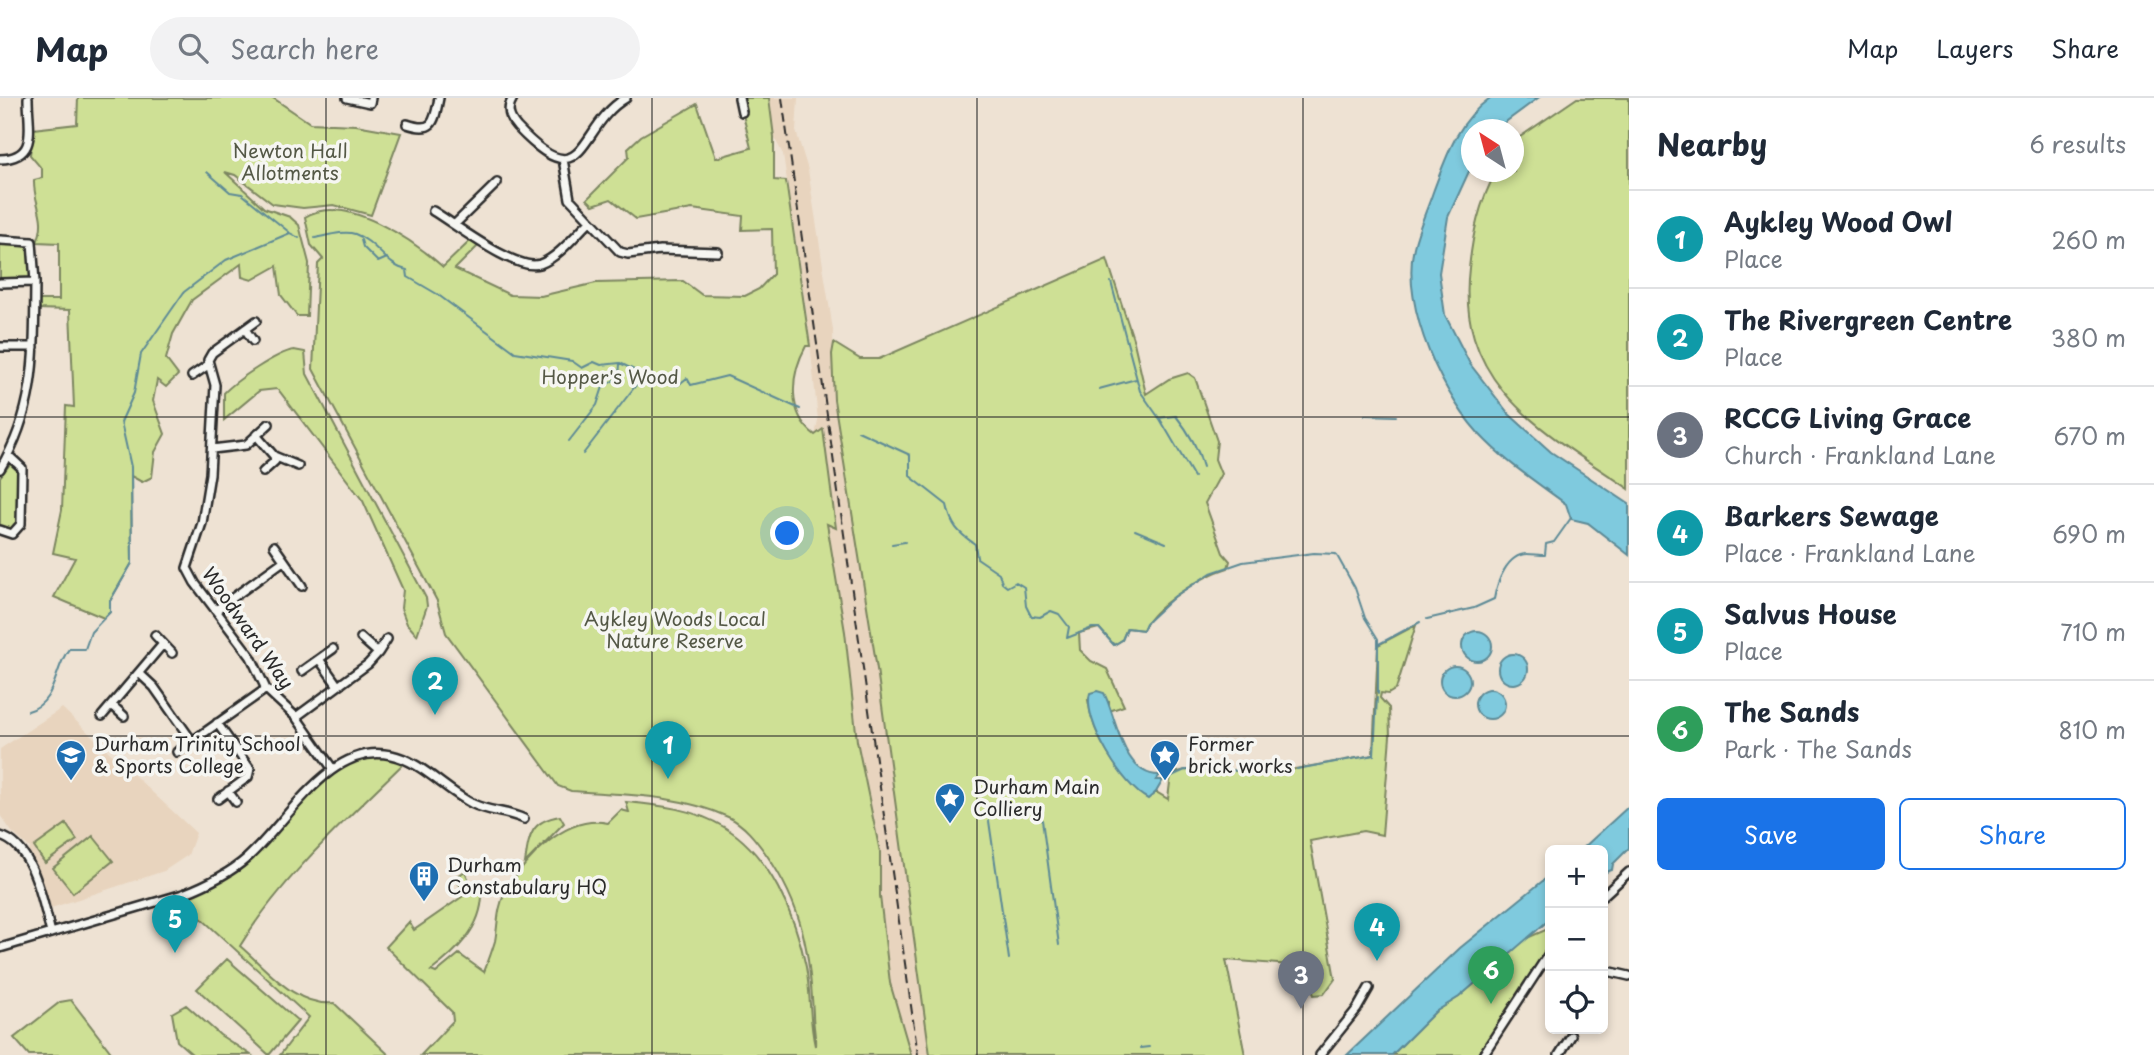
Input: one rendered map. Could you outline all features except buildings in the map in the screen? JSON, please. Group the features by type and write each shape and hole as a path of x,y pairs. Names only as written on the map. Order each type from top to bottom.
{"street":[{"path":"0,159 19,157 25,152 28,143 28,98"},
{"path":"347,98 370,103 371,98"},
{"path":"407,124 421,129 429,126 435,121 439,98"},
{"path":"513,98 509,112 512,122 542,152 563,159 586,147 607,111 624,98"},
{"path":"739,98 742,112"},
{"path":"563,159 570,199 620,253 660,250 718,252"},
{"path":"455,224 497,183"},
{"path":"433,211 512,260 530,266 546,261 590,221"},
{"path":"0,240 32,242 35,282 34,372 25,416 0,469"},
{"path":"0,282 35,282"},
{"path":"192,376 208,365 212,353 256,321"},
{"path":"245,329 253,341"},
{"path":"0,347 34,347"},
{"name":"Woodward Way","path":"208,365 215,384 212,449 202,523 187,568 251,657 266,689 296,717 332,768"},
{"path":"212,449 246,445 270,424"},
{"path":"256,435 274,456 298,466"},
{"path":"0,530 12,534 21,524 22,468 8,455"},
{"path":"262,472 275,461 274,456"},
{"path":"274,547 282,562 302,586"},
{"path":"216,610 282,562"},
{"path":"155,635 172,653"},
{"path":"361,638 378,653"},
{"path":"296,717 378,653 387,639"},
{"path":"102,716 163,644"},
{"path":"302,671 334,649"},
{"path":"319,659 338,686"},
{"path":"139,673 154,687 192,741"},
{"path":"177,752 266,689"},
{"path":"112,705 124,716"},
{"path":"217,723 250,769 248,777 218,799"},
{"path":"0,948 183,894 208,884 244,860 332,768 358,755 374,752 393,755 411,763 469,802 524,819"},
{"path":"228,791 236,802"},
{"path":"0,835 20,850 28,863 51,933"},
{"path":"1608,891 1629,872"},
{"path":"1483,1055 1545,960"},
{"path":"1607,971 1629,976"},
{"path":"1320,1055 1357,1009 1369,988"},
{"path":"1559,1055 1571,1036"}],"shaded area":[{"path":"769,98 798,98 796,131 808,170 833,330 834,400 877,669 927,1015 930,1055 911,1055 890,983 880,896 880,852 857,741 845,632 814,441 818,420 808,323 783,154 774,137"},
{"name":"Durham Trinity School & Sports College","path":"62,708 196,833 188,855 164,871 51,908 29,854 30,848 12,832 0,815 0,749"}],"green space":[{"name":"Newton Hall Allotments","path":"78,98 273,98 310,123 356,125 401,133 371,215 334,205 303,208 273,204 235,175 225,172 264,208 290,217 299,225 309,263 307,316 297,316 281,295 277,266 252,280 242,277 241,264 192,300 173,334 166,359 178,375 166,387 157,380 153,401 165,434 155,452 152,477 142,482 131,476 132,563 110,601 110,612 104,618 54,597 75,558 53,553 62,510 66,406 74,407 70,310 38,309 39,300 59,300 59,243 37,242 41,218 34,180 42,178 42,169 30,155 33,129 77,124"},
{"path":"739,98 769,98 774,137 774,180 786,181 810,346 806,346 797,369 794,394 800,416 806,426 815,435 823,429 836,528 827,524 845,632 857,741 880,852 880,896 890,983 911,1055 421,1055 453,1021 452,1012 386,947 409,922 414,930 466,894 455,878 465,871 473,890 482,894 478,918 466,938 450,956 431,971 436,973 459,954 484,972 495,941 502,899 523,866 562,832 592,822 608,823 621,810 629,812 626,802 664,806 701,816 740,838 754,853 778,888 795,928 806,967 815,1046 810,971 802,931 789,892 766,854 744,828 728,817 690,804 651,797 571,791 558,786 446,633 437,601 313,369 318,264 323,259 311,245 305,217 321,211 358,215 397,233 443,267 470,241 479,245 455,269 510,295 541,296 596,283 683,281 702,295 745,296 759,289 773,274 772,229 742,230 743,216 692,209 636,219 611,199 593,205 587,199 629,157 628,148 641,136 697,104 716,158 751,148"},
{"path":"1577,98 1629,98 1629,489 1537,425 1512,401 1491,374 1476,344 1468,309 1469,268 1475,230 1491,182 1524,182 1524,134"},
{"path":"0,244 30,247 31,278 0,279"},
{"path":"1107,259 1134,342 1146,394 1169,379 1188,373 1195,378 1217,441 1215,459 1221,474 1205,503 1223,553 1230,561 1228,568 1193,584 1168,602 1157,611 1143,630 1127,628 1122,640 1114,645 1099,628 1079,633 1080,650 1091,661 1107,669 1124,706 1109,711 1109,702 1088,700 1101,742 1117,767 1137,789 1148,798 1156,792 1168,799 1171,774 1185,770 1284,771 1373,755 1378,645 1416,625 1396,689 1388,694 1381,693 1380,698 1389,708 1390,736 1382,835 1363,831 1310,841 1335,979 1324,994 1314,995 1304,966 1226,960 1245,1055 930,1055 877,669 834,400 834,343 860,359 879,359"},
{"path":"294,350 305,352 307,374 426,598 427,606 417,635 407,624 401,608 403,590 363,501 280,392 277,389 259,391 224,420 224,393 257,368"},
{"path":"11,463 17,467 17,525 8,530 0,525 0,477"},
{"path":"374,752 407,760 296,872 240,946 294,993 320,1003 334,1003 389,1055 280,1055 309,1017 177,896 230,871 332,768"},
{"path":"560,816 564,823 525,863 533,831 542,822"},
{"path":"66,824 77,840 45,863 34,847"},
{"path":"93,836 113,861 73,893 53,868"},
{"path":"1545,930 1545,954 1512,1009 1478,1055 1392,1055 1435,1012 1459,997 1527,938"},
{"path":"227,959 298,1021 269,1055 197,989"},
{"path":"71,1000 113,1055 29,1055 14,1038 60,1002"},
{"path":"186,1005 220,1035 251,1055 193,1055 177,1041 172,1013"}],"water":[{"path":"1490,98 1538,98 1510,119 1468,119"},
{"path":"1461,129 1461,182 1464,182 1448,217 1439,273 1445,315 1470,364 1509,414 1551,452 1629,504 1629,555 1588,523 1571,519 1566,504 1486,441 1455,402 1429,351 1413,297 1411,271 1418,233 1454,140"},
{"path":"1477,631 1488,635 1492,646 1488,657 1477,661 1466,657 1462,646 1466,635"},
{"path":"1513,654 1524,658 1528,669 1524,680 1513,684 1502,680 1498,669 1502,658"},
{"path":"1455,666 1466,670 1470,681 1466,692 1455,696 1444,692 1440,681 1444,670"},
{"path":"1490,689 1501,693 1505,704 1501,715 1490,719 1479,715 1475,704 1479,693"},
{"path":"1090,693 1104,693 1122,743 1137,766 1147,773 1160,775 1156,780 1163,780 1148,799 1127,781 1098,735 1089,705"},
{"path":"1629,806 1629,848 1613,864 1612,870 1608,871 1608,845 1586,845"},
{"path":"1545,879 1545,923 1459,997 1435,1012 1392,1055 1347,1055 1460,948"}],"waterway":[{"path":"207,172 230,192 242,194 289,232"},
{"path":"28,711 37,707 50,693 69,649 85,649 91,632 110,612 110,601 132,563 131,467 121,422 134,393 141,354 184,292 226,260 290,233 299,238"},
{"path":"315,238 346,233 363,238 393,264 407,270 408,277 437,294 515,352 572,361 582,368 594,362 601,365 620,363 664,385 669,381 671,385 678,385 687,378 691,385 727,376 800,409"},
{"path":"361,240 363,247 378,262 387,258"},
{"path":"1111,282 1140,391 1159,418 1176,416 1192,440 1203,467"},
{"path":"569,441 597,405 603,387 619,377 620,364"},
{"path":"583,454 643,376"},
{"path":"1099,389 1136,379"},
{"path":"1365,415 1396,416"},
{"path":"1160,419 1194,477"},
{"path":"858,431 910,455 910,476 947,505 956,528 975,544 977,558 999,573 1002,583 1007,587 1016,582 1024,587 1026,606 1031,616 1040,617 1051,611 1059,614 1069,627 1067,638 1099,628 1114,645 1122,640 1127,628 1143,630 1146,623 1175,596 1211,573 1243,562 1314,553 1336,554 1355,588 1365,618 1378,639 1378,693"},
{"path":"1427,619 1474,608 1494,599 1500,577 1509,564 1520,555 1545,555 1546,544 1554,542 1571,518"},
{"path":"1135,530 1166,543"},
{"path":"892,544 905,542"},
{"path":"1379,644 1420,622"},
{"path":"1297,769 1374,755 1377,697"},
{"path":"1163,780 1185,770 1284,771"},
{"path":"1042,820 1059,945"},
{"path":"989,821 1009,959"},
{"path":"1140,1048 1149,1047"}],"railway":[{"path":"782,98 918,1055"}],"place":[{"name":"The Rivergreen Centre","path":"435,715"},
{"name":"Aykley Wood Owl","path":"668,779"},
{"name":"Durham Trinity School & Sports College","path":"71,782"},
{"name":"Former brick works","path":"1165,782"},
{"name":"Durham Main Colliery","path":"950,825"},
{"name":"Durham Constabulary HQ","path":"424,903"},
{"name":"Salvus House","path":"175,953"},
{"name":"Barkers Sewage","path":"1377,961"},
{"name":"The Sands","path":"1491,1004"},
{"name":"RCCG Living Grace","path":"1301,1009"}],"park label":[{"name":"Hopper's Wood","path":"610,377"},
{"name":"Aykley Woods Local Nature Reserve","path":"675,630"}]}
